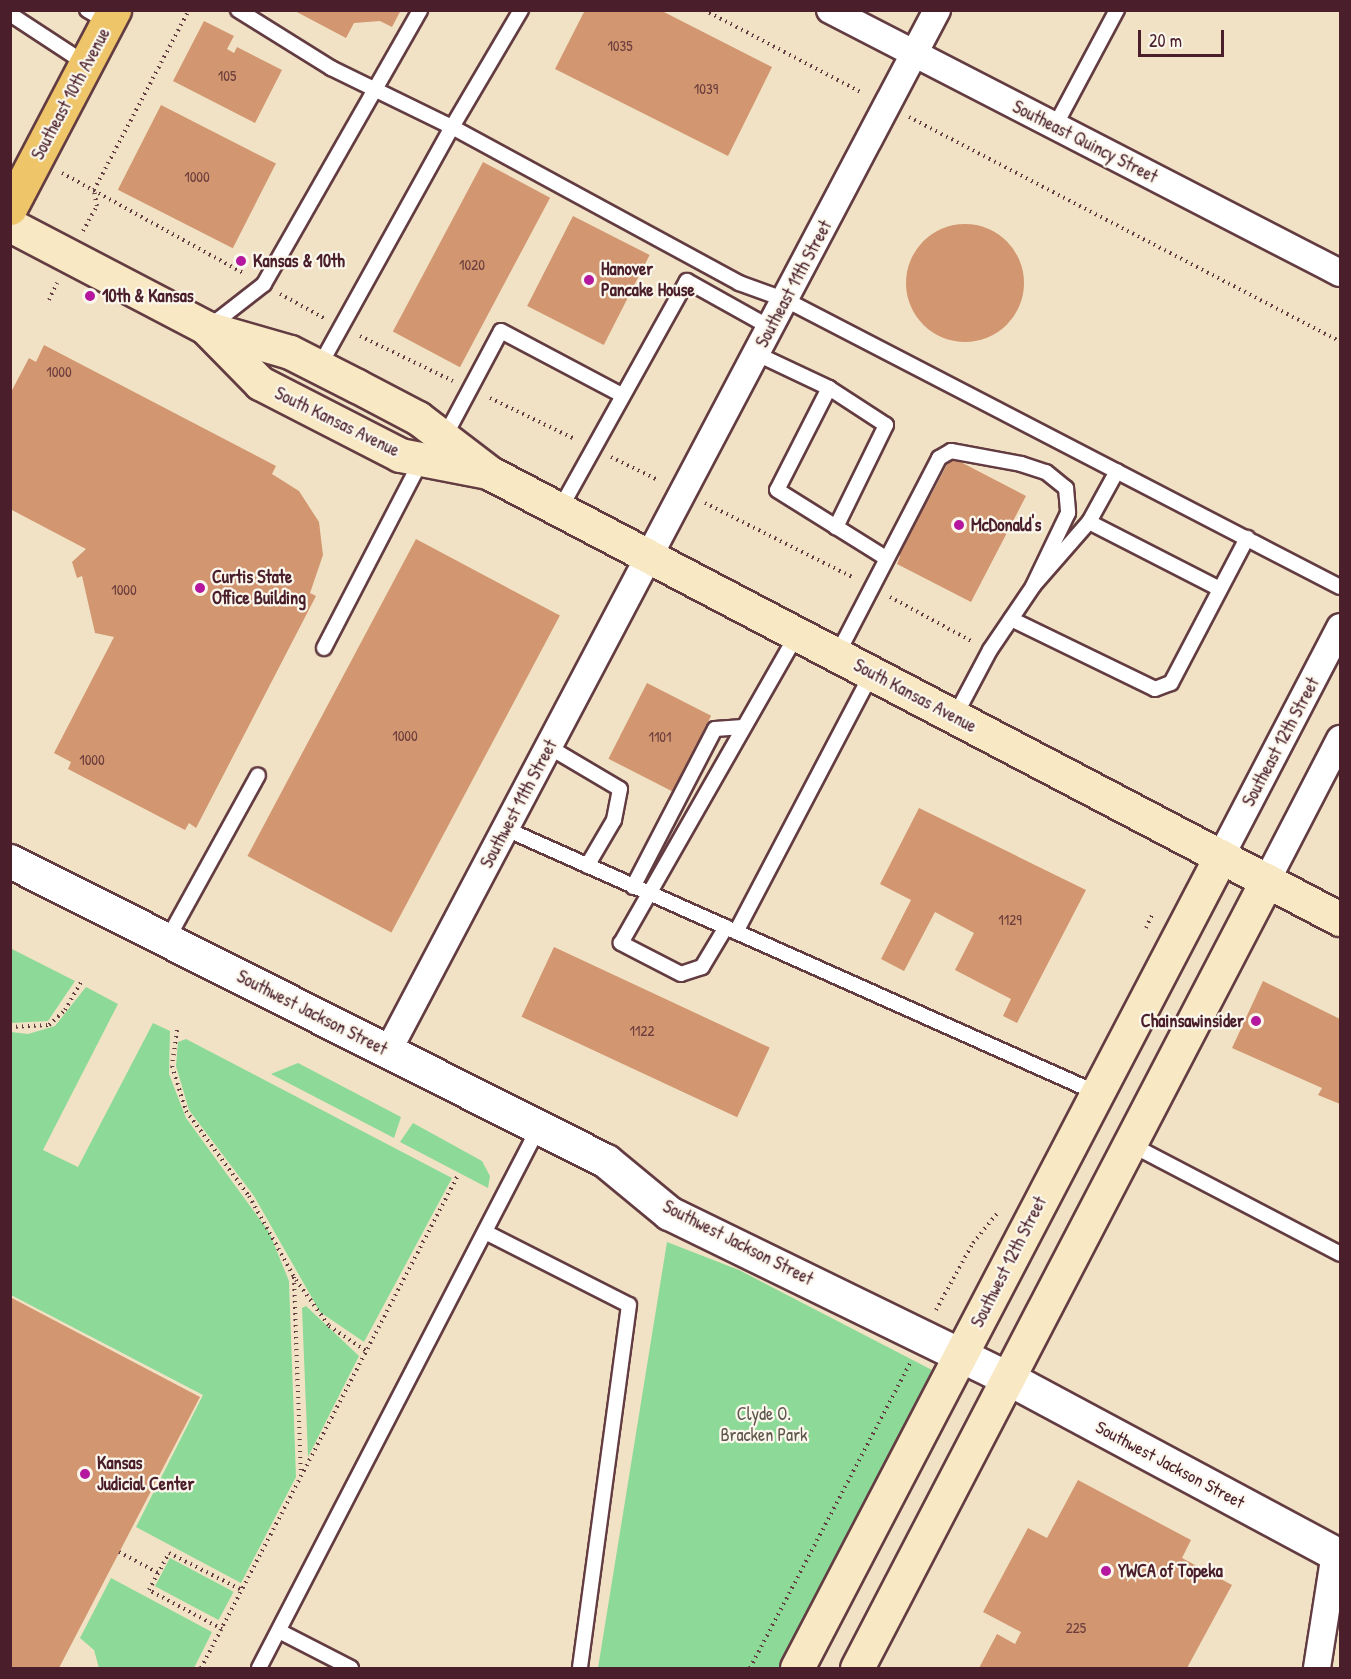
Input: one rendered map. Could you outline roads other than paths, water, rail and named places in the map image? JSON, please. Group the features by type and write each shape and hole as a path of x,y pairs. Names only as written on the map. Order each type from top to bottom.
{"main road":[{"name":"Southeast 10th Avenue","path":"10,208 86,64 103,14"},
{"name":"South Kansas Avenue","path":"10,225 207,328 290,352 319,367 433,449 490,473 560,509 1341,919"},
{"name":"South Kansas Avenue","path":"207,328 260,383 400,455 433,449"},
{"name":"Southwest 12th Street","path":"797,1668 1221,856"},
{"path":"857,1668 1267,880"}],"street":[{"name":"Southeast Quincy Street","path":"830,10 1341,273"},
{"name":"Southeast 11th Street","path":"650,556 937,10"},
{"name":"Southwest 11th Street","path":"388,1051 650,556"},
{"name":"Southeast 12th Street","path":"1221,856 1341,627"},
{"path":"1267,880 1341,739"},
{"name":"Southwest Jackson Street","path":"10,861 606,1161 669,1213 924,1335 1338,1554"},
{"path":"1317,1668 1338,1554"}],"lane":[{"path":"238,10 240,16 377,90 452,127 739,283 786,300 1341,587"},
{"path":"207,328 264,284 377,90 420,10"},
{"path":"319,367 452,127 521,10"},
{"path":"1056,126 1117,10"},
{"path":"10,14 86,64"},
{"path":"560,509 687,281 771,328"},
{"path":"324,648 433,449 470,389 501,331 622,395"},
{"path":"757,354 829,388 886,425 836,527"},
{"path":"829,388 777,490 886,558"},
{"path":"837,655 939,458 967,450 1046,472 1066,488 1068,513 1033,586"},
{"path":"955,716 990,650 1033,586 1089,522 1117,471"},
{"path":"1089,522 1220,589"},
{"path":"1011,619 1155,689 1171,683 1247,538"},
{"path":"797,634 661,877 646,893 621,943 681,974 702,967 731,930 872,673"},
{"path":"633,887 715,729 743,727"},
{"path":"549,747 620,789 614,820 587,866"},
{"path":"167,940 258,775"},
{"path":"506,829 1097,1093"},
{"path":"259,1668 539,1127"},
{"path":"1130,1144 1341,1254"},
{"path":"485,1232 628,1305 580,1668"},
{"path":"279,1631 351,1668"}],"place":[{"name":"Kansas & 10th","path":"241,261"},
{"name":"Hanover Pancake House","path":"589,280"},
{"name":"10th & Kansas","path":"90,296"},
{"name":"McDonald's","path":"959,525"},
{"name":"Curtis State Office Building","path":"200,588"},
{"name":"Chainsawinsider","path":"1256,1021"},
{"name":"Kansas Judicial Center","path":"85,1474"},
{"name":"YWCA of Topeka","path":"1106,1571"}],"park label":[{"name":"Clyde O. Bracken Park","path":"764,1425"}]}
